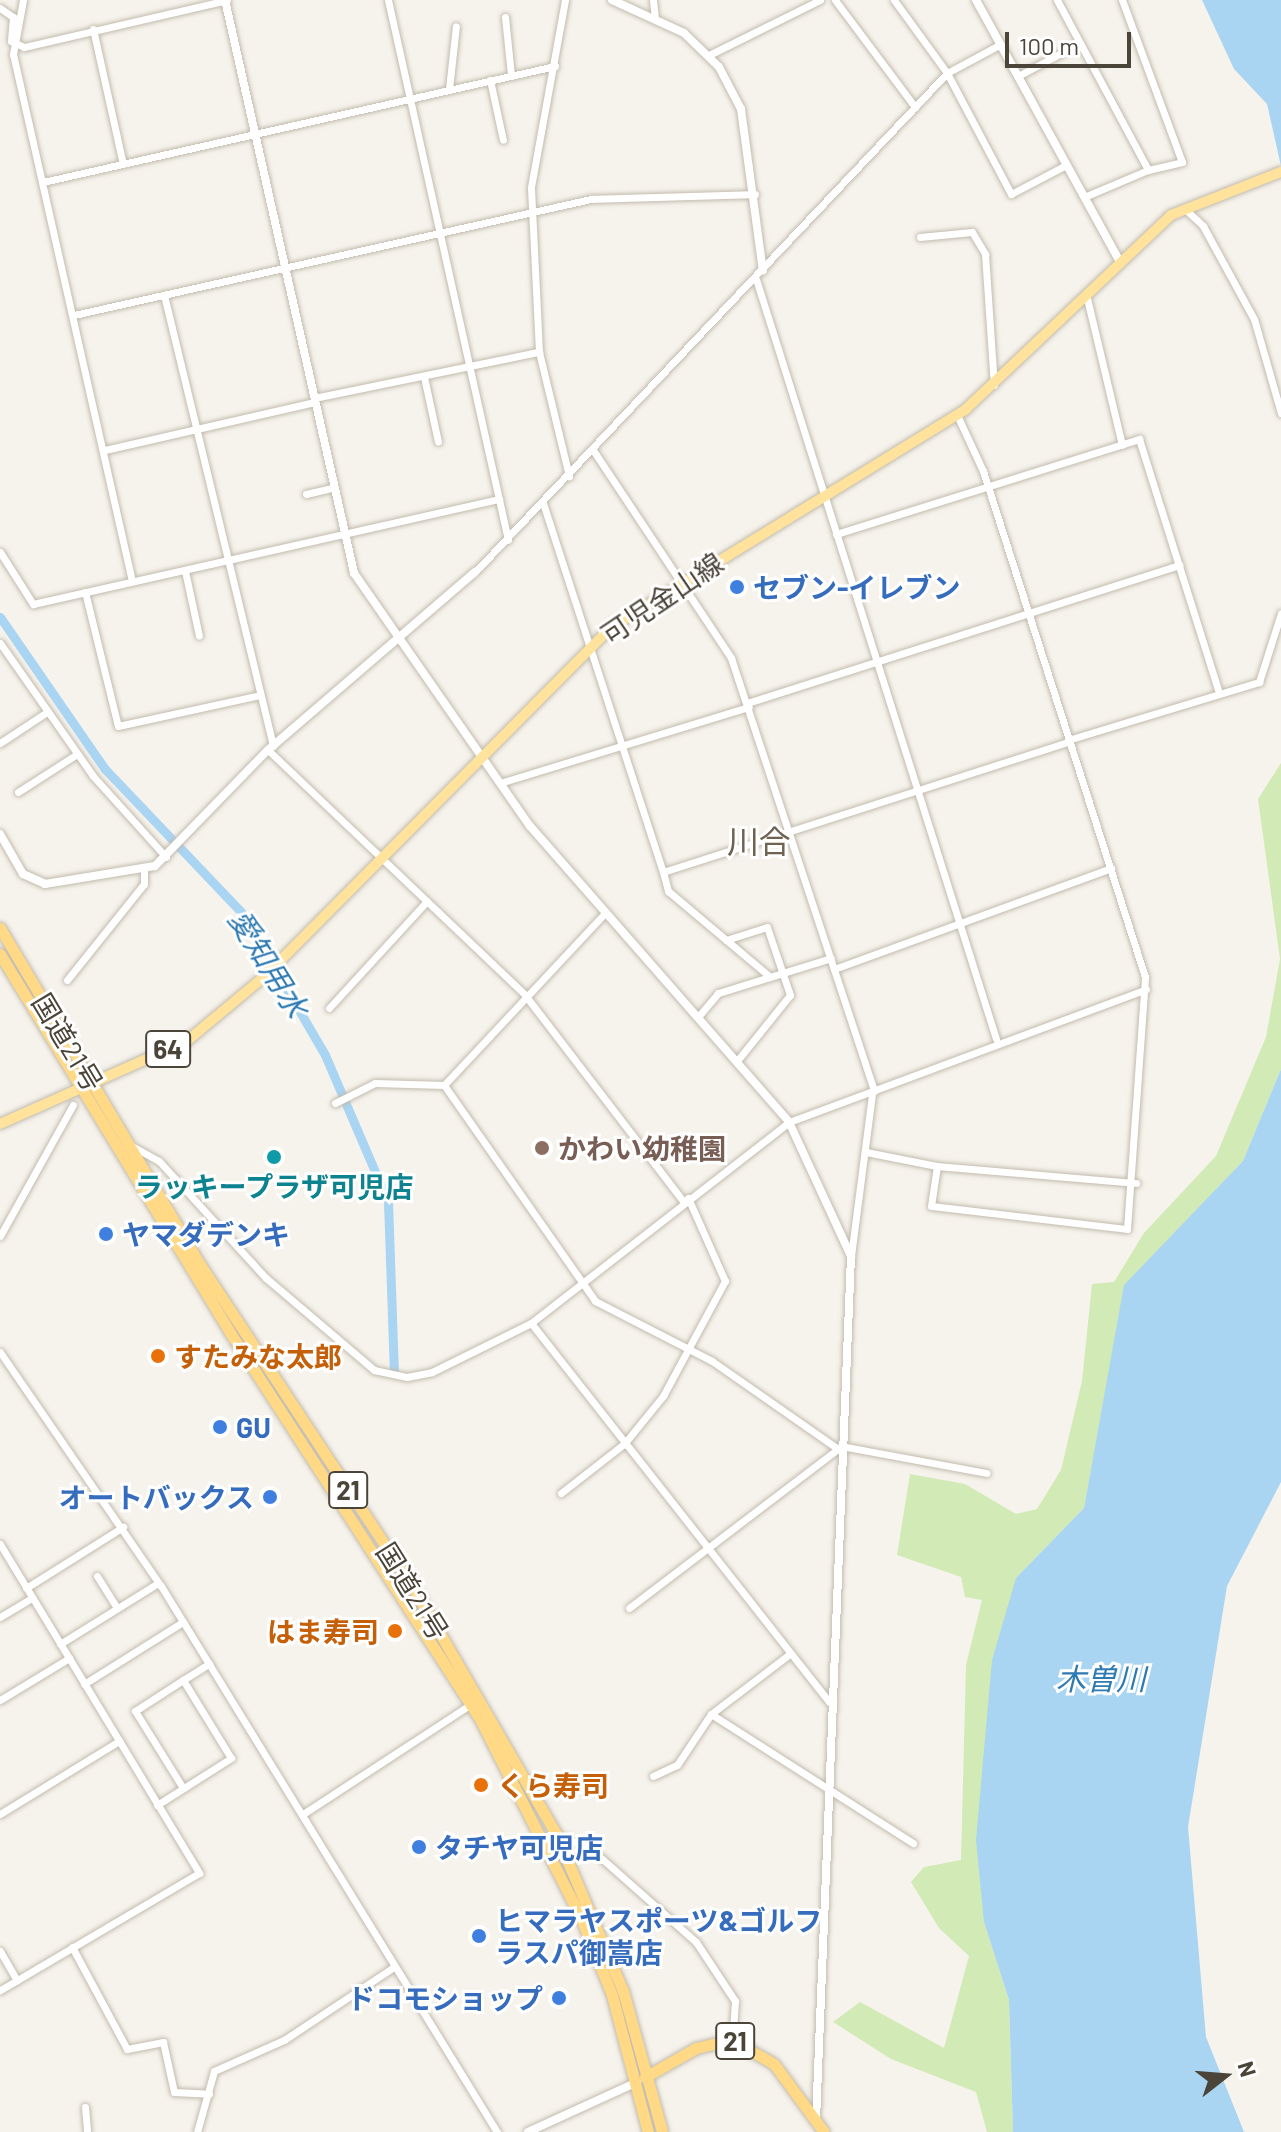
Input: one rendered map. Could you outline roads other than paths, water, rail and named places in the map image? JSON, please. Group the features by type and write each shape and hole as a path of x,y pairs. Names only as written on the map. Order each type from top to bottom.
{"highway":[{"name":"国道21号","path":"0,928 130,1145 417,1594 556,1834 623,1991 649,2075"},
{"name":"国道21号","path":"0,954 77,1088 471,1704 581,1918 638,2081"},
{"name":"21","path":"648,2132 638,2081 696,2048 732,2040 765,2054 824,2132"},
{"name":"21","path":"649,2075 662,2132"}],"main road":[{"name":"可児金山線","path":"0,1124 187,1041 265,976 590,647 681,581 824,498 957,415 994,385 1119,260 1183,208 1281,172"}],"street":[{"path":"16,46 23,0"},
{"path":"16,46 226,0 253,132 354,573 395,640 500,783 604,914 789,1122 851,1256"},
{"path":"388,0 508,540"},
{"path":"565,0 532,212 539,352 569,476"},
{"path":"612,0 655,18 709,55 741,109 756,194 760,275 824,498 996,1039"},
{"path":"653,0 655,18"},
{"path":"709,55 820,0"},
{"path":"835,0 915,107"},
{"path":"894,0 947,73 1011,194 1066,165"},
{"path":"976,0 1119,260"},
{"path":"1057,0 1148,170"},
{"path":"1084,197 1148,170 1182,162 1122,0"},
{"path":"0,8 13,17 43,182 132,581"},
{"path":"505,17 511,75"},
{"path":"449,89 456,26"},
{"path":"93,29 123,164"},
{"path":"1018,76 1080,43"},
{"path":"0,834 23,874 45,884 144,868 168,856 270,748 508,540 947,73 1001,44"},
{"path":"43,182 555,66"},
{"path":"490,80 503,140"},
{"path":"74,315 532,212 638,194 756,194"},
{"path":"1183,208 1203,226 1254,319 1281,413"},
{"path":"920,237 969,231 985,254 994,385"},
{"path":"1086,294 1122,445"},
{"path":"164,295 192,430 228,562 270,748 525,995 686,1200 725,1281 689,1350 624,1444 561,1493"},
{"path":"105,450 315,400 539,352"},
{"path":"424,377 438,442"},
{"path":"937,1166 931,1206 1127,1229 1136,1183 1146,989 1111,868 988,487 957,415"},
{"path":"836,534 1139,439 1219,692"},
{"path":"593,450 731,658 873,1092 851,1256 839,1449 816,2120"},
{"path":"306,494 333,488"},
{"path":"0,552 33,604 345,537 499,499"},
{"path":"543,503 668,891 770,977"},
{"path":"500,783 1179,565"},
{"path":"185,571 199,636"},
{"path":"85,592 118,726 260,695"},
{"path":"663,872 1219,692 1259,682 1281,613"},
{"path":"0,643 77,754 168,856"},
{"path":"0,743 47,712"},
{"path":"18,792 77,754"},
{"path":"67,980 144,884 144,868"},
{"path":"834,969 958,920 1111,868"},
{"path":"329,1008 427,901"},
{"path":"335,1103 375,1083 444,1085 604,914"},
{"path":"726,940 767,927 790,995 737,1061"},
{"path":"698,1017 718,993 831,958"},
{"path":"130,1145 159,1161 266,1278 383,1377 432,1372 531,1323 789,1122 873,1092 996,1039 1146,989"},
{"path":"444,1085 604,1308 689,1350 839,1449 987,1473"},
{"path":"0,1236 73,1105"},
{"path":"866,1152 937,1166 1136,1183"},
{"path":"531,1323 787,1656 829,1702"},
{"path":"0,1352 123,1527 497,2132"},
{"path":"629,1608 839,1449"},
{"path":"26,1588 123,1527"},
{"path":"0,1544 199,1873 0,1990"},
{"path":"97,1576 117,1608"},
{"path":"60,1644 158,1583"},
{"path":"0,1617 32,1598"},
{"path":"84,1684 183,1622"},
{"path":"653,1776 679,1763 711,1714 787,1656"},
{"path":"0,1700 69,1658"},
{"path":"183,1788 135,1711 209,1664"},
{"path":"157,1805 231,1758 183,1680"},
{"path":"303,1814 471,1704"},
{"path":"711,1714 913,1843"},
{"path":"0,1814 119,1741"},
{"path":"556,1834 591,1849 696,1942 735,2001 732,2040"},
{"path":"72,1947 127,2049 163,2042 174,2092 209,2094"},
{"path":"0,1951 17,1980"},
{"path":"197,2132 214,2071 284,2040 394,1967"},
{"path":"528,2132 638,2081"},
{"path":"85,2107 87,2132"}],"water":[{"path":"1202,0 1281,0 1281,166 1267,104 1234,69"},
{"name":"木曽川","path":"1281,1069 1281,1482 1227,1586 1188,1827 1206,2037 1244,2132 1013,2132 1009,2000 984,1922 976,1840 992,1660 1016,1578 1084,1508 1124,1285 1243,1161"}],"waterway":[{"name":"愛知用水","path":"0,617 105,769 243,914 325,1055 388,1202 394,1373"}],"place":[{"name":"セブン-イレブン","path":"737,587"},
{"name":"かわい幼稚園","path":"542,1148"},
{"name":"ラッキープラザ可児店","path":"274,1157"},
{"name":"ヤマダデンキ","path":"106,1234"},
{"name":"すたみな太郎","path":"158,1356"},
{"name":"GU","path":"220,1427"},
{"name":"オートバックス","path":"270,1497"},
{"name":"はま寿司","path":"395,1631"},
{"name":"くら寿司","path":"481,1785"},
{"name":"タチヤ可児店","path":"419,1847"},
{"name":"ヒマラヤスポーツ&ゴルフ ラスパ御嵩店","path":"479,1936"},
{"name":"ドコモショップ","path":"559,1998"}],"district":[{"name":"川合","path":"759,840"}]}
